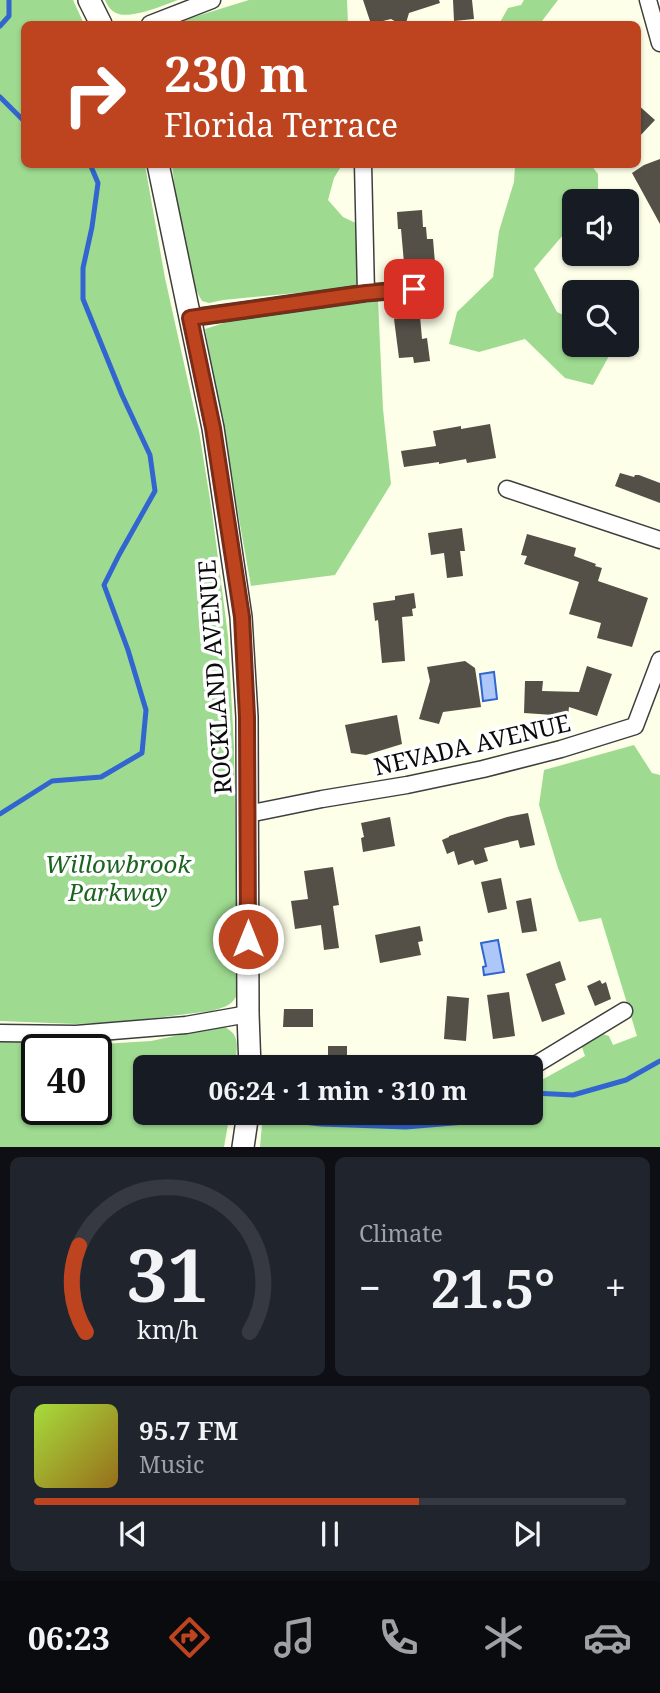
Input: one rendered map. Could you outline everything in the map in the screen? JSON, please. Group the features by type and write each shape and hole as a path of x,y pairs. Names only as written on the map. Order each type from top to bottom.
{"street":[{"path":"89,0 100,21"},
{"path":"158,21 212,0"},
{"path":"648,0 660,43"},
{"name":"ROCKLAND AVENUE","path":"159,168 213,428 240,606 247,717 250,1055"},
{"path":"363,168 366,293"},
{"path":"190,318 366,293 414,289"},
{"path":"507,489 660,540"},
{"name":"NEVADA AVENUE","path":"248,814 483,769 635,726 660,660"},
{"path":"543,1060 624,1011"},
{"path":"0,1033 76,1034 186,1025 248,1014"},
{"path":"243,1147 246,1125"}],"green space":[{"name":"Willowbrook Parkway","path":"0,0 73,0 83,21 21,21 21,168 146,168 165,278 199,431 228,636 234,747 238,991 231,1003 211,1011 124,1022 76,1024 0,1021"},
{"path":"105,0 178,0 147,11 122,15 112,11"},
{"path":"249,0 347,0 348,21 181,21"},
{"path":"524,0 558,0 542,21 501,21 508,8 521,5"},
{"path":"172,168 340,168 334,178 328,200 343,217 360,225 360,279 354,287 349,288 209,303 202,301 189,271"},
{"path":"515,168 593,168 598,174 598,189 562,189 562,236 534,269 557,312 562,314 562,357 608,357 593,385 565,378 525,339 479,352 449,344 457,312 493,277 499,231 514,182"},
{"path":"378,301 383,409 391,484 335,575 251,586 205,329 236,319"},
{"path":"634,745 652,773 660,775 660,1147 260,1147 262,1125 543,1125 543,1079 585,1056 582,1047 584,1042 603,1034 609,1036 613,1045 637,1036 601,918 579,922 558,868 539,805 544,770"},
{"path":"222,1026 229,1029 236,1038 236,1055 133,1055 133,1125 228,1125 224,1147 0,1147 0,1039 21,1041 21,1125 112,1125 112,1043 151,1041"}],"water":[{"path":"494,672 497,699 483,701 480,674"},
{"path":"498,940 504,972 484,975 483,967 486,966 481,943"}],"building":[{"path":"363,0 439,0 440,3 409,13 407,21 370,21"},
{"path":"453,0 472,0 474,19 454,21"},
{"path":"641,108 655,120 641,135"},
{"path":"660,159 660,224 632,173"},
{"path":"422,210 427,239 433,239 435,263 404,263 397,212"},
{"path":"420,316 422,339 427,338 430,361 414,363 413,357 399,358 394,319"},
{"path":"490,424 496,458 467,463 466,459 404,467 401,451 436,446 433,431"},
{"path":"620,473 634,477 639,475 660,483 660,503 615,486"},
{"path":"462,528 465,551 460,551 463,576 447,578 444,553 431,555 428,533"},
{"path":"527,534 576,548 574,556 602,568 598,581 648,598 632,647 597,638 601,623 569,614 579,582 524,564 527,556 521,555"},
{"path":"414,593 416,608 412,609 413,616 402,617 405,661 382,663 378,620 375,621 373,603 395,600 395,596"},
{"path":"465,661 475,668 481,707 443,712 439,724 419,719 430,681 427,667"},
{"path":"587,666 612,674 597,716 569,707 568,716 524,713 525,681 543,681 542,691 579,692"},
{"path":"397,715 402,744 366,755 351,753 345,725"},
{"path":"528,813 535,845 520,848 518,840 484,848 488,861 475,865 473,860 458,865 454,851 447,854 442,840 449,836"},
{"path":"390,817 395,846 363,852 361,823"},
{"path":"333,867 339,905 333,906 339,948 324,950 321,925 295,929 291,901 308,899 304,871"},
{"path":"501,878 507,909 488,913 481,882"},
{"path":"531,898 537,931 522,933 516,901"},
{"path":"420,926 423,941 418,942 421,955 380,963 375,935"},
{"path":"560,961 566,980 555,984 565,1014 542,1022 526,974"},
{"path":"600,980 602,984 606,982 611,999 595,1006 587,986"},
{"path":"509,992 515,1036 493,1039 487,995"},
{"path":"447,996 469,998 466,1041 444,1039"},
{"path":"284,1009 313,1009 313,1027 283,1027"},
{"path":"328,1046 347,1046 347,1055 328,1055"}],"waterway":[{"path":"0,26 9,16 9,0"},
{"path":"0,97 21,118"},
{"path":"0,814 52,781 101,777 142,753 146,710 104,585 155,491 150,455 83,299 83,268 98,183 92,168"},
{"path":"543,1094 573,1095 626,1080 660,1061"},
{"path":"349,1125 429,1125"}],"route":[{"path":"248,939 247,717 242,617 213,428 190,318 366,293 414,289"}]}
